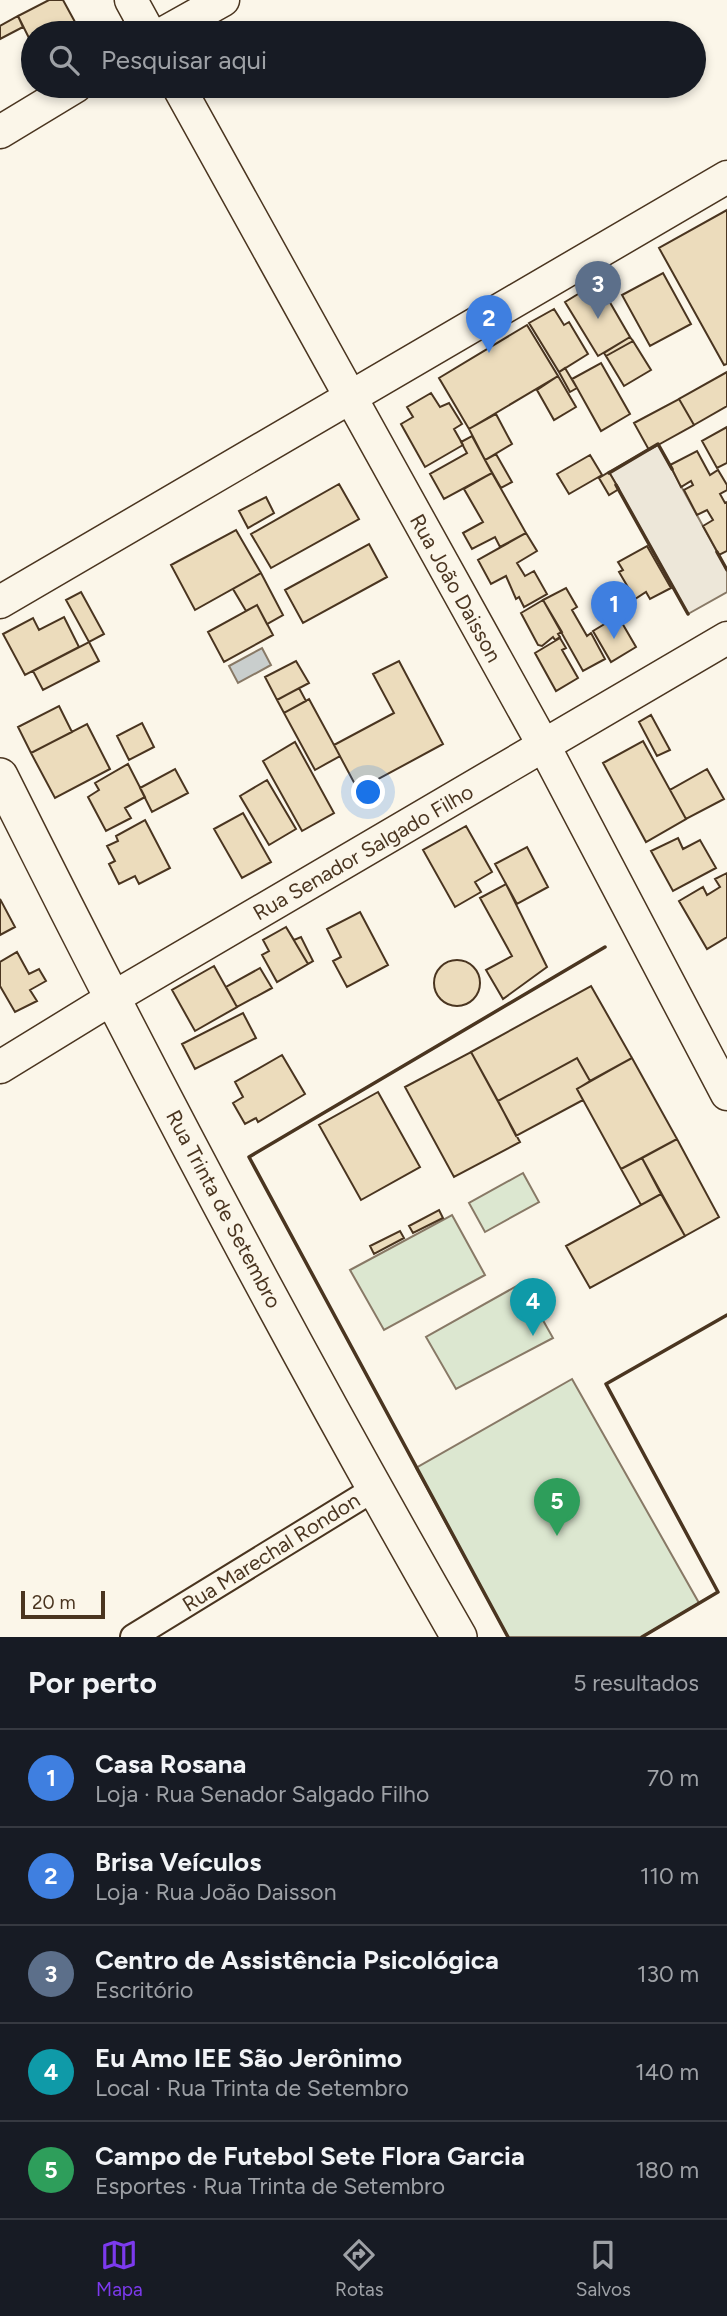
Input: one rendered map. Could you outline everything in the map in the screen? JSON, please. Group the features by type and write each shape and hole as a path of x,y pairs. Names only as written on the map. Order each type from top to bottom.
{"main road":[{"name":"Rua Trinta de Setembro","path":"0,776 111,999 374,1489 459,1637"}],"street":[{"path":"131,0 142,21"},
{"path":"185,21 223,0"},
{"path":"0,132 56,98"},
{"name":"Rua João Daisson","path":"185,98 544,746 727,1094"},
{"path":"0,602 727,177"},
{"name":"Rua Senador Salgado Filho","path":"0,1067 111,999 727,638"},
{"name":"Rua Marechal Rondon","path":"133,1637 374,1489"}],"green space":[{"path":"523,1173 539,1202 485,1232 469,1203"},
{"path":"452,1215 485,1275 384,1330 350,1270"},
{"path":"522,1283 553,1338 456,1389 426,1337"},
{"path":"572,1379 699,1603 642,1637 508,1637 416,1468"}],"shaded area":[{"path":"658,444 727,570 727,592 688,614 609,472"},
{"path":"262,648 271,665 238,683 229,666"}],"building":[{"path":"49,0 63,0 74,21 21,22 18,16"},
{"path":"18,16 21,23 21,28 0,39 0,26"},
{"path":"727,210 727,364 724,365 659,248"},
{"path":"663,273 691,324 650,346 622,295"},
{"path":"601,287 630,337 598,356 565,302 588,288 590,294"},
{"path":"554,309 564,325 569,322 588,354 559,372 529,323"},
{"path":"527,325 558,376 469,429 439,378"},
{"path":"630,337 633,341 606,356 604,353"},
{"path":"633,341 651,370 624,386 606,356"},
{"path":"601,363 630,414 601,431 572,379"},
{"path":"565,368 577,388 570,392 559,372"},
{"path":"727,372 727,406 694,425 679,399"},
{"path":"558,376 576,407 554,420 537,390"},
{"path":"431,393 440,407 449,403 462,424 454,429 463,445 425,467 401,424 413,417 407,407"},
{"path":"679,399 694,425 649,450 634,423"},
{"path":"496,414 512,444 485,460 469,429"},
{"path":"727,427 727,463 717,468 702,441"},
{"path":"472,436 492,473 444,499 430,474 467,453 461,442"},
{"path":"697,451 710,475 718,470 727,485 727,490 720,494 725,503 727,502 727,551 719,555 703,526 713,520 707,510 697,515 684,490 693,485 691,481 681,487 670,465"},
{"path":"496,454 512,482 501,488 485,460"},
{"path":"590,455 602,475 569,494 557,474"},
{"path":"609,472 619,489 609,495 599,478"},
{"path":"492,473 526,533 500,547 495,537 472,549 463,533 483,522 464,489"},
{"path":"339,484 359,519 271,568 251,534"},
{"path":"266,497 274,513 248,528 239,511"},
{"path":"236,530 261,573 195,610 171,565"},
{"path":"526,533 537,551 517,563 525,576 534,571 547,594 524,607 519,597 516,599 506,576 491,584 478,560"},
{"path":"369,544 387,577 303,623 285,590"},
{"path":"647,546 671,588 650,599 646,592 635,599 619,572 623,570 618,562"},
{"path":"261,573 283,615 267,624 257,605 246,611 233,589"},
{"path":"566,588 577,607 572,610 587,636 591,633 605,659 583,671 543,600"},
{"path":"81,592 104,634 89,642 66,600"},
{"path":"543,600 562,632 558,634 560,637 555,640 553,637 542,646 538,645 521,613"},
{"path":"257,605 273,635 224,662 208,632"},
{"path":"618,616 636,647 611,662 593,631"},
{"path":"64,617 79,647 25,675 3,634 33,618 39,630"},
{"path":"560,638 566,648 562,650 578,678 556,691 535,653"},
{"path":"89,642 99,661 43,690 33,671"},
{"path":"296,661 309,683 277,700 265,677"},
{"path":"399,661 443,744 358,790 334,745 394,713 373,674"},
{"path":"299,688 306,701 284,713 277,700"},
{"path":"309,699 340,756 315,770 284,713"},
{"path":"59,706 72,732 31,753 18,727"},
{"path":"651,715 670,750 657,756 639,722"},
{"path":"142,723 154,747 129,760 117,736"},
{"path":"87,724 110,769 55,798 31,753"},
{"path":"643,741 686,819 646,842 603,763"},
{"path":"295,742 334,813 302,831 263,761"},
{"path":"128,764 145,797 125,808 131,818 106,831 88,797 99,790 95,783"},
{"path":"175,769 188,793 152,812 140,788"},
{"path":"707,769 724,799 686,819 670,790"},
{"path":"267,780 296,829 269,845 240,796"},
{"path":"243,813 271,862 242,878 214,829"},
{"path":"145,820 170,868 139,884 135,876 119,884 109,864 115,861 107,846 118,841 116,836"},
{"path":"466,826 492,872 475,882 481,892 455,907 423,850"},
{"path":"678,838 683,849 700,840 716,868 673,891 651,851"},
{"path":"527,847 548,887 517,904 495,864"},
{"path":"727,873 727,937 707,949 679,901 703,887 707,895 720,887 715,879"},
{"path":"506,884 547,967 503,999 486,970 512,956 480,898"},
{"path":"0,899 15,927 0,935"},
{"path":"360,912 388,965 347,987 333,961 341,957 327,929"},
{"path":"286,927 308,964 277,982 262,955 269,951 263,940"},
{"path":"286,927 294,940 301,937 313,961 277,982 262,955 269,951 263,940"},
{"path":"17,952 29,974 39,969 46,981 30,990 37,1001 15,1012 0,986 0,962"},
{"path":"457,960 473,967 480,983 473,999 457,1006 441,999 434,983 441,967"},
{"path":"214,966 237,1007 195,1031 172,990"},
{"path":"260,968 272,988 237,1007 226,987"},
{"path":"591,986 632,1058 590,1081 577,1058 498,1101 471,1052"},
{"path":"243,1013 256,1038 195,1069 182,1044"},
{"path":"471,1052 520,1142 454,1177 405,1087"},
{"path":"282,1055 305,1094 258,1122 256,1118 245,1124 233,1103 243,1097 235,1082"},
{"path":"577,1058 590,1081 577,1089 583,1100 516,1136 498,1101"},
{"path":"632,1058 677,1139 621,1169 577,1089"},
{"path":"378,1092 420,1167 361,1200 319,1125"},
{"path":"677,1139 719,1217 685,1236 642,1158"},
{"path":"642,1158 661,1194 641,1205 621,1169"},
{"path":"661,1194 685,1236 590,1288 566,1246"},
{"path":"439,1210 443,1218 413,1233 409,1226"},
{"path":"400,1231 404,1238 374,1254 370,1246"}],"wall":[{"path":"609,473 658,444 672,469"},
{"path":"616,485 688,614"},
{"path":"717,552 727,570"},
{"path":"508,1637 249,1157 605,947"},
{"path":"642,1637 718,1592 606,1384 727,1315"}],"place":[{"name":"Centro de Assistência Psicológica","path":"598,319"},
{"name":"Brisa Veículos","path":"489,353"},
{"name":"Casa Rosana","path":"614,639"},
{"name":"Eu Amo IEE São Jerônimo","path":"533,1336"},
{"name":"Campo de Futebol Sete Flora Garcia","path":"557,1536"}]}
